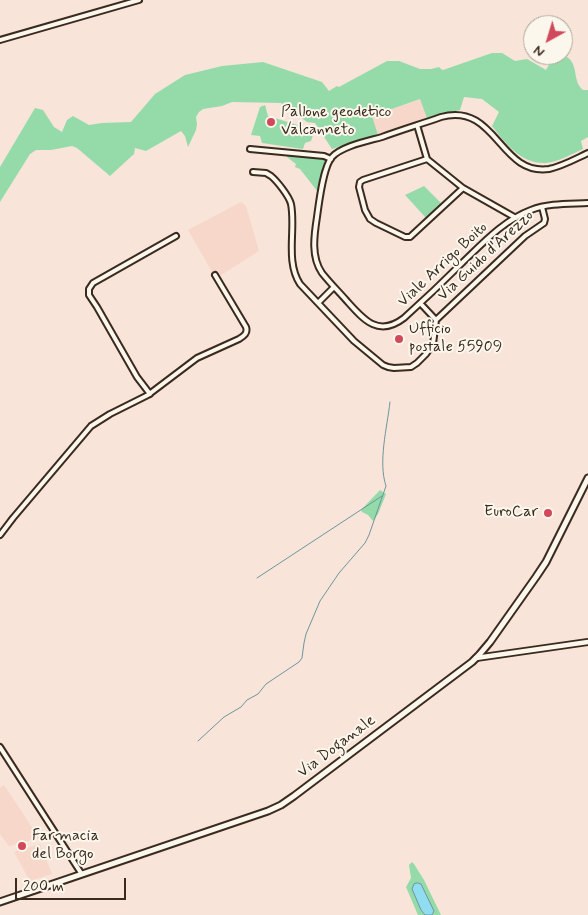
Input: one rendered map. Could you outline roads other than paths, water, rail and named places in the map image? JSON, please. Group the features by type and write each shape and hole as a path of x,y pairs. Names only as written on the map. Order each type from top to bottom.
{"main road":[{"name":"Via Doganale","path":"0,902 281,805 476,658 490,642 546,562 588,478"}],"street":[{"path":"0,40 139,0"},
{"path":"250,148 324,156 331,159 339,152 357,144 448,116 460,116 472,118 485,127 514,158 526,166 543,169 555,167 566,164 588,153"},
{"path":"416,125 427,159 464,188 516,218"},
{"name":"Viale Arrigo Boito","path":"331,159 320,197 315,234 315,258 320,270 362,318 370,324 380,327 399,322 421,304 489,238 516,218 530,210 542,207 588,204"},
{"path":"427,159 360,181 359,186 366,210 372,221 410,237 464,188"},
{"name":"Via Guido d'Arezzo","path":"253,172 265,173 271,176 290,200 293,262 296,277 301,285 356,342 389,368 411,366 427,353 433,344 436,320 523,237 544,223 546,219 542,207"},
{"path":"150,394 137,377 88,292 93,283 176,236"},
{"path":"0,536 89,428 110,414 150,394 194,360 240,338 246,332 246,327 215,275"},
{"path":"318,303 334,287"},
{"name":"Via Guido d'Arezzo","path":"421,304 436,320"},
{"path":"476,658 588,642"},
{"path":"0,747 82,873"}],"water":[{"path":"414,884 421,884 434,911 432,915 425,915 421,910 412,889"}],"waterway":[{"path":"198,741 224,717 241,707 247,700 258,694 266,684 302,658 306,634 320,601 339,573 365,543 386,486 383,456 390,402"},
{"path":"257,578 382,496"}],"place":[{"name":"Pallone geodetico Valcanneto","path":"271,122"},
{"name":"Ufficio postale 55909","path":"399,339"},
{"name":"EuroCar","path":"548,513"},
{"name":"Farmacia del Borgo","path":"22,846"}]}
